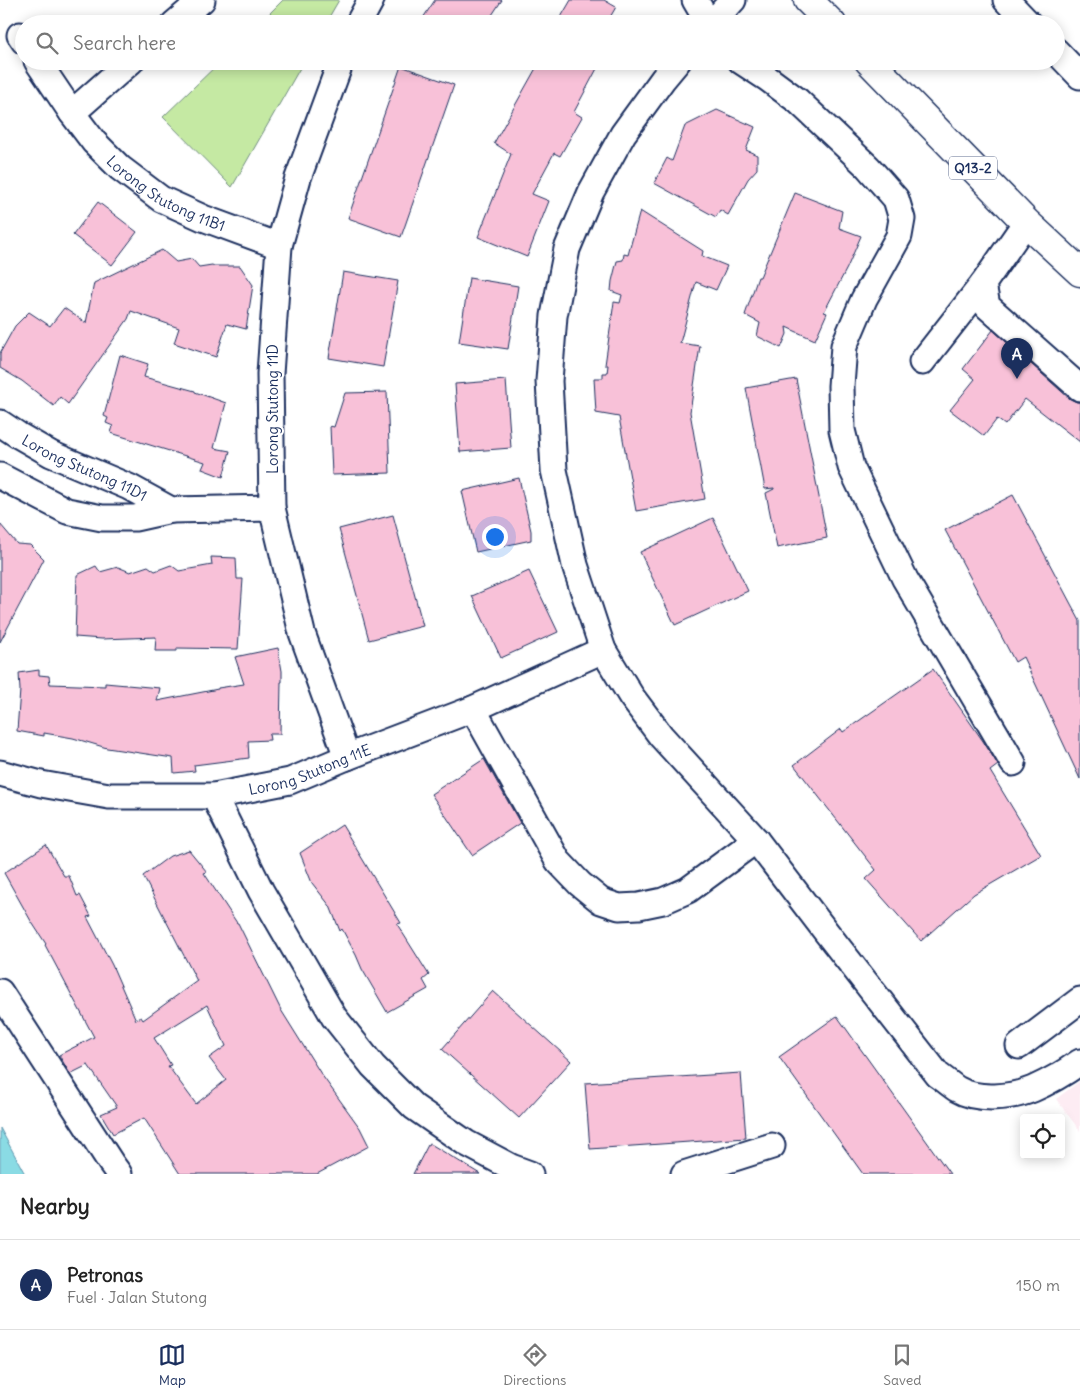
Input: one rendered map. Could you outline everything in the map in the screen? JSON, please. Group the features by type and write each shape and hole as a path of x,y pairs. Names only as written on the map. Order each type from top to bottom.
{"main road":[{"path":"808,0 823,15"},
{"name":"Q13-2","path":"878,70 1026,222 1080,272"}],"street":[{"path":"184,15 202,0"},
{"path":"363,15 372,0"},
{"path":"695,0 704,15"},
{"path":"719,15 733,0"},
{"path":"1006,0 1020,15"},
{"path":"1065,60 1080,76"},
{"name":"Lorong Stutong 11B1","path":"43,70 94,142 120,168 161,199 202,218 278,246"},
{"path":"72,113 121,70"},
{"name":"Lorong Stutong 11D","path":"337,70 298,178 278,246 270,374 272,508 302,633 347,757"},
{"path":"670,70 623,134 591,192 567,249 554,316 549,381 554,470 575,565 603,650 631,696 661,736 756,840 938,1075 958,1089 983,1097 1014,1095 1078,1069"},
{"path":"755,70 798,102 868,167 896,199 902,219 899,236 864,299 844,346 841,386 842,430 851,467 905,579 1013,763"},
{"path":"922,362 983,284 1026,222"},
{"path":"983,284 987,306 1080,388"},
{"name":"Lorong Stutong 11D1","path":"0,423 51,454 129,487 171,510"},
{"path":"0,476 67,511 102,518 135,518 171,510 272,508"},
{"name":"Lorong Stutong 11E","path":"0,773 41,784 109,796 214,796 290,781 473,709 603,650"},
{"path":"473,709 558,860 580,884 601,901 619,906 639,906 662,901 688,890 756,840"},
{"path":"214,796 261,891 334,1018 373,1066 414,1107 466,1143 511,1167 530,1174"},
{"path":"0,992 119,1174"},
{"path":"1019,1046 1080,1000"},
{"path":"684,1174 772,1146"}],"shaded area":[{"path":"1080,1081 1080,1131 1056,1099"}],"green space":[{"path":"283,0 339,0 330,15 268,15"},
{"path":"212,70 299,70 232,187 163,117"}],"water":[{"path":"0,1128 25,1174 0,1174"}],"building":[{"path":"435,0 502,0 492,15 425,15"},
{"path":"571,0 604,0 616,7 611,15 562,15"},
{"path":"400,70 412,70 454,85 401,237 348,218"},
{"path":"535,70 596,70 574,112 582,117 560,156 554,153 532,194 549,201 527,257 478,237 511,154 494,143"},
{"path":"717,110 755,127 746,150 757,155 757,169 748,179 728,215 720,210 716,217 654,183 667,158 672,161 685,126"},
{"path":"795,193 842,211 839,228 861,236 824,312 827,313 815,340 786,327 787,334 781,348 757,336 760,323 745,315 758,277 760,277"},
{"path":"98,202 137,232 112,265 73,235"},
{"path":"640,211 703,251 702,256 727,266 716,290 696,282 680,343 700,346 690,412 705,499 636,511 619,417 596,413 594,378 603,378 603,373 607,373 608,365 605,365 614,302 620,303 622,295 611,291 612,281 617,261 623,260 624,254 628,255"},
{"path":"162,250 176,262 192,259 199,267 212,265 240,266 253,285 246,329 227,324 216,357 174,343 179,328 131,311 128,319 68,404 60,397 54,406 22,381 0,368 0,353 15,326 29,312 50,326 64,308 86,323 94,283"},
{"path":"343,272 398,281 383,367 329,358"},
{"path":"469,278 518,286 508,349 459,342"},
{"path":"993,330 1070,399 1080,402 1080,442 1025,399 1005,425 997,419 984,436 950,410 975,379 963,369"},
{"path":"120,355 148,364 144,377 195,391 226,403 214,448 230,451 223,477 202,469 205,462 111,433 113,426 106,423 108,418 104,416"},
{"path":"796,379 827,538 777,548 766,493 774,488 765,489 746,388"},
{"path":"506,380 511,448 460,452 455,384"},
{"path":"387,392 390,473 332,475 330,426 334,427 345,393"},
{"path":"519,478 531,531 531,540 476,552 462,491"},
{"path":"1013,495 1080,621 1080,779 1023,657 1015,662 945,530"},
{"path":"393,515 423,626 369,640 339,529"},
{"path":"713,518 748,591 675,625 640,552"},
{"path":"0,524 17,544 30,545 44,559 0,642"},
{"path":"211,557 236,558 237,579 243,579 238,649 177,648 177,651 155,651 156,637 102,639 75,637 77,575 96,566 100,572 118,567 130,572 148,566 155,571 171,565 179,571 212,565"},
{"path":"529,571 558,632 501,658 472,596"},
{"path":"278,648 282,671 280,734 269,734 270,740 248,741 249,758 194,765 195,771 174,773 173,758 107,748 73,738 44,733 44,736 17,731 20,690 19,673 39,670 39,675 49,676 50,684 105,686 105,683 160,688 157,701 244,684 235,657"},
{"path":"933,669 998,765 990,771 1041,855 974,894 921,941 866,879 876,870 794,765 841,729 843,732"},
{"path":"484,759 520,823 472,855 431,794"},
{"path":"342,825 401,923 397,924 429,975 423,980 428,989 387,1012 342,929 340,931 330,906 312,883 300,853"},
{"path":"46,845 64,876 69,876 77,896 80,895 91,916 87,917 112,965 136,1020 141,1017 143,1020 197,981 143,876 170,856 189,850 207,872 204,873 238,923 281,1010 321,1074 360,1128 369,1146 317,1174 180,1174 144,1118 113,1134 101,1114 117,1107 88,1065 70,1074 59,1055 94,1037 46,944 4,873","holes":["207,1005 226,1046 209,1058 226,1080 196,1104 168,1066 171,1065 154,1038"]},
{"path":"493,991 571,1061 519,1118 442,1049"},
{"path":"837,1016 950,1174 863,1174 779,1057"},
{"path":"741,1073 746,1138 590,1149 585,1083"},
{"path":"429,1143 480,1174 413,1174"}],"place":[{"name":"Petronas","path":"1017,379"}]}
